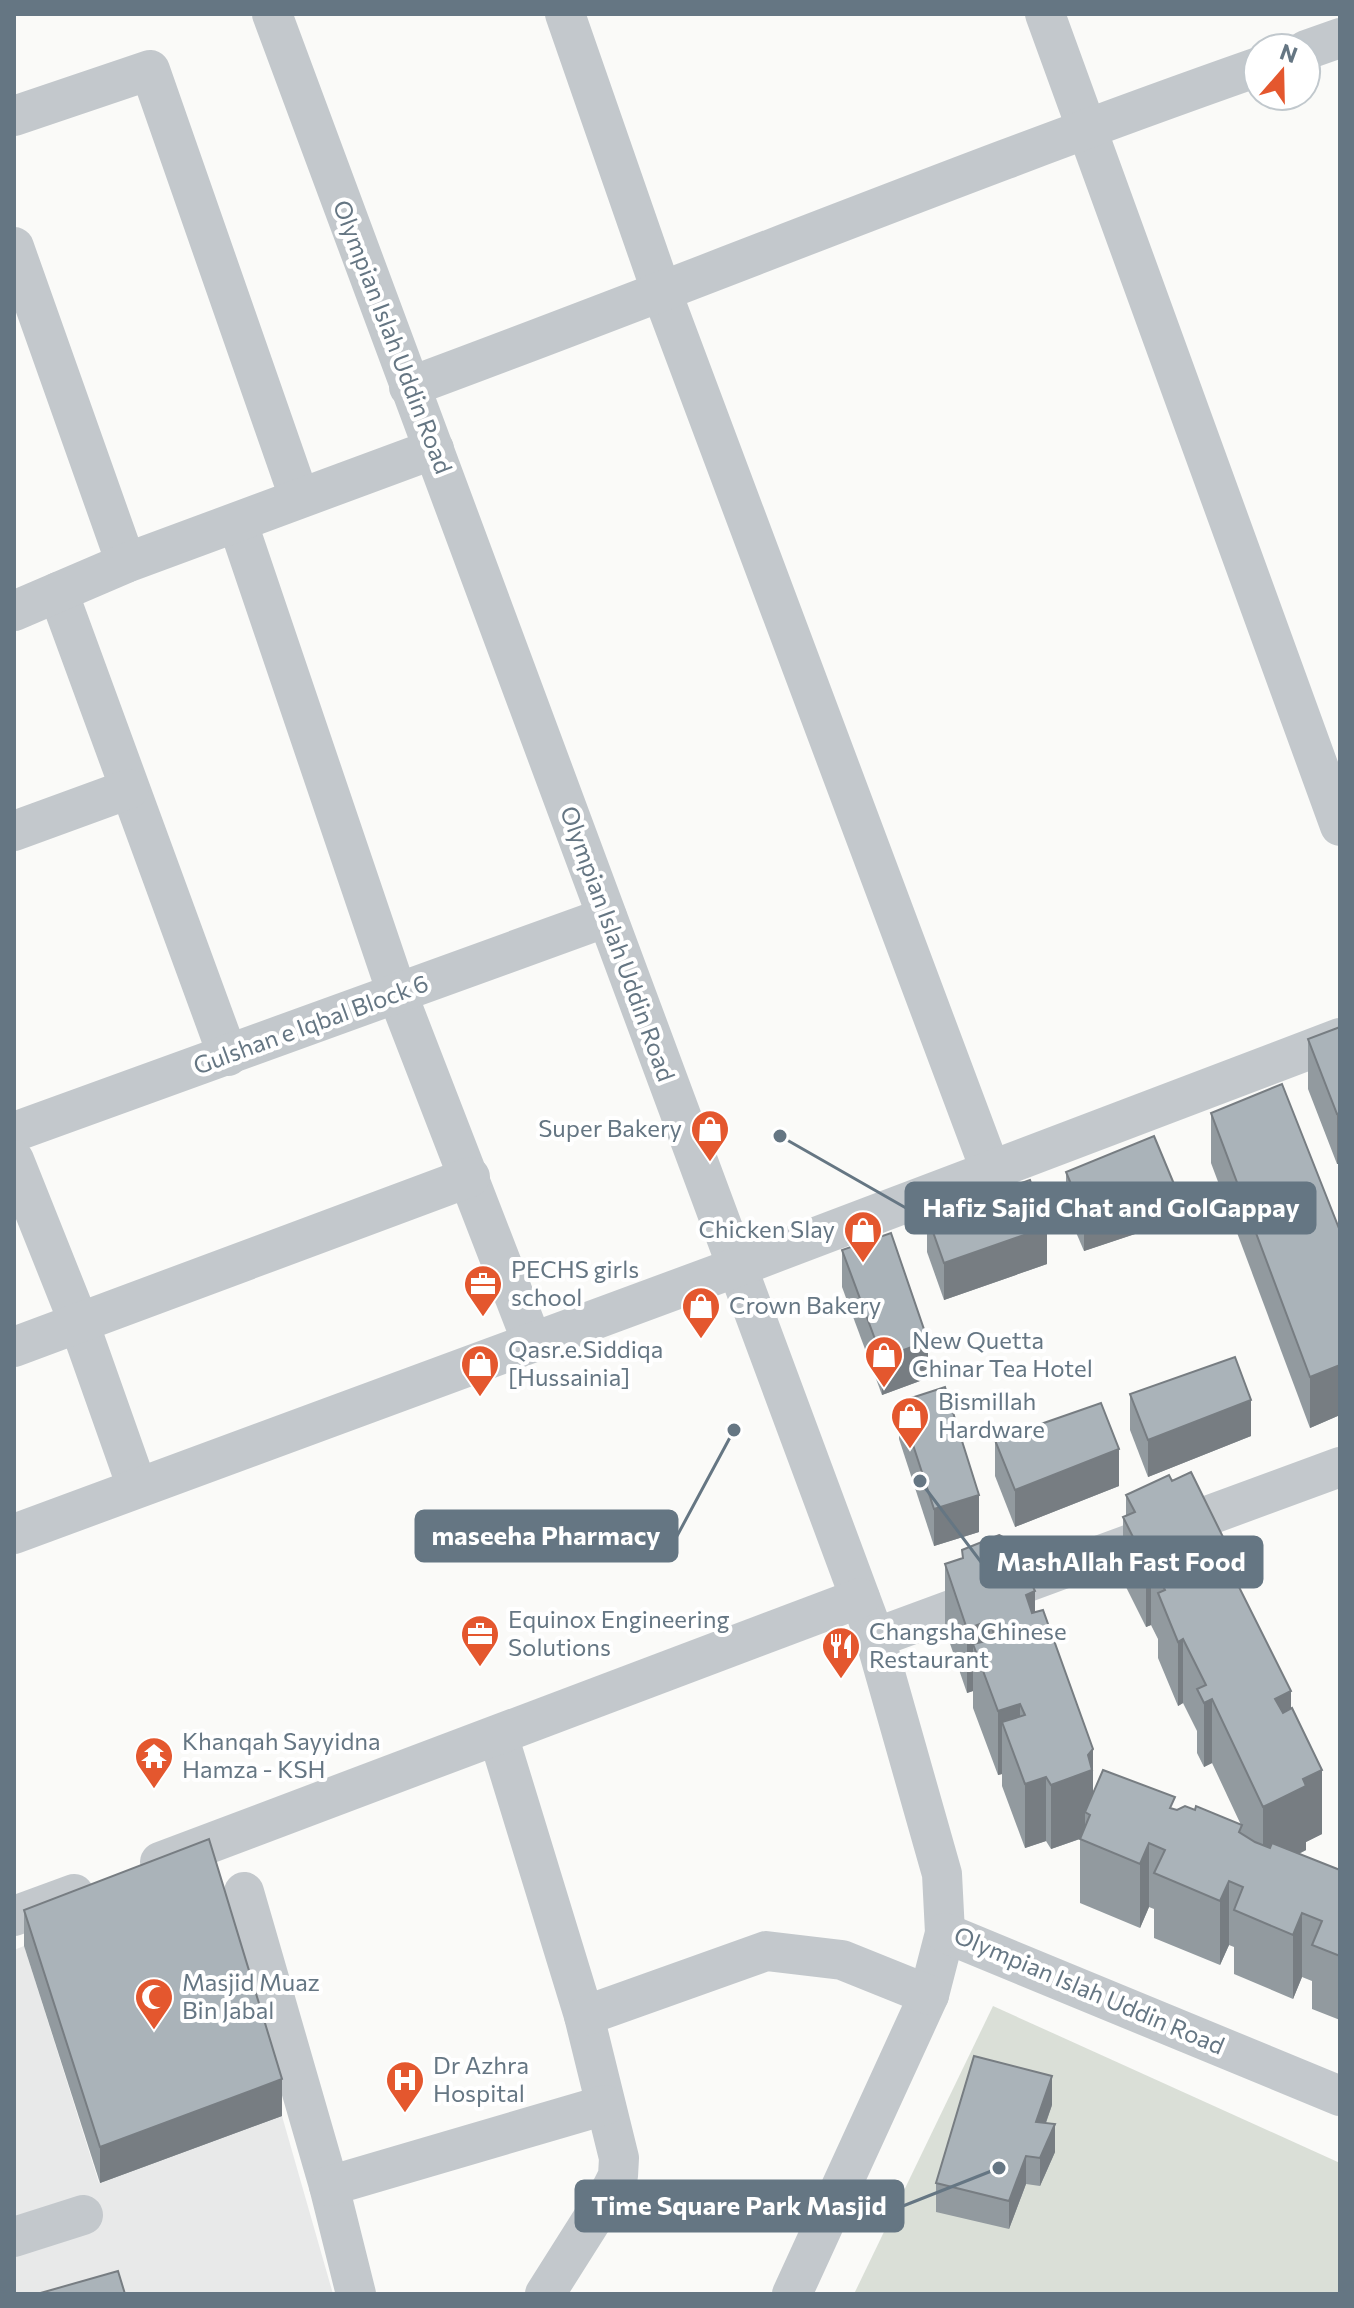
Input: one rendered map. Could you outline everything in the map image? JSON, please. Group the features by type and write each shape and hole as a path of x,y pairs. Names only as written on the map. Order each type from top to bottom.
{"street":[{"name":"Olympian Islah Uddin Road","path":"272,14 875,1638 942,1874 945,1933 1340,2096"},
{"path":"565,14 662,293 990,1169"},
{"path":"1045,14 1340,826"},
{"path":"14,116 150,70 299,497"},
{"path":"409,387 662,293 1084,128 1242,73"},
{"path":"14,247 25,307 126,563"},
{"path":"14,611 126,563 434,449"},
{"path":"238,524 397,993 532,1342"},
{"path":"58,592 228,1056"},
{"path":"14,831 129,789"},
{"name":"Gulshan e Iqbal Block 6","path":"14,1132 607,917"},
{"path":"14,1534 737,1267 1340,1038"},
{"path":"14,1160 79,1323 137,1487"},
{"path":"14,1347 470,1177"},
{"path":"875,1638 1340,1467"},
{"path":"14,1916 860,1598"},
{"path":"498,1735 584,2016 619,2158 618,2176 545,2294"},
{"path":"244,1892 329,2186 356,2294"},
{"path":"792,2294 929,1995 945,1933"},
{"path":"584,2016 766,1951 842,1960 929,1995"},
{"path":"329,2186 605,2105"},
{"path":"14,2237 83,2215"}],"shaded area":[{"path":"24,1946 99,2183 282,2116 333,2294 14,2294 14,1950"},
{"path":"993,2006 1340,2163 1340,2293 854,2294"}],"building":[{"path":"1340,1027 1340,1113 1337,1114 1308,1039"},
{"path":"1282,1084 1340,1231 1340,1365 1310,1377 1211,1113"},
{"path":"1154,1136 1174,1184 1084,1215 1066,1172"},
{"path":"1030,1180 1047,1227 944,1263 927,1215"},
{"path":"891,1233 928,1341 882,1358 842,1250"},
{"path":"1235,1357 1251,1400 1148,1440 1130,1394"},
{"path":"945,1387 979,1495 934,1509 899,1402"},
{"path":"1101,1403 1119,1449 1015,1490 995,1440"},
{"path":"1191,1472 1223,1537 1200,1547 1206,1558 1221,1551 1291,1691 1275,1699 1283,1713 1292,1708 1322,1770 1303,1779 1306,1786 1263,1807 1212,1699 1204,1703 1197,1689 1206,1685 1183,1639 1178,1642 1158,1593 1165,1590 1151,1561 1146,1563 1123,1517 1135,1512 1126,1495 1169,1475 1172,1481"},
{"path":"999,1535 1012,1542 1035,1591 1026,1595 1032,1613 1043,1610 1093,1749 1088,1755 1092,1770 1051,1785 1046,1777 1025,1784 1002,1722 1025,1715 1020,1704 998,1711 973,1644 995,1639 990,1620 967,1629 945,1564 963,1558 962,1550"},
{"path":"1103,1770 1175,1797 1170,1808 1177,1810 1185,1806 1195,1810 1196,1806 1242,1825 1239,1832 1255,1842 1270,1848 1272,1843 1340,1870 1340,1956 1312,1945 1322,1921 1302,1913 1293,1935 1234,1910 1243,1887 1229,1881 1220,1901 1154,1873 1165,1850 1149,1843 1140,1864 1080,1839 1090,1815 1085,1812"},
{"name":"Masjid Muaz Bin Jabal","path":"209,1839 282,2079 100,2147 24,1910"},
{"path":"974,2056 1052,2076 1036,2122 1055,2124 1040,2158 1026,2156 1009,2201 936,2183"},
{"path":"118,2271 125,2294 37,2294"}],"place":[{"name":"Hafiz Sajid Chat and GolGappay","path":"780,1136"},
{"name":"Super Bakery","path":"710,1163"},
{"name":"Chicken Slay","path":"863,1264"},
{"name":"PECHS girls school","path":"483,1318"},
{"name":"Crown Bakery","path":"701,1340"},
{"name":"New Quetta Chinar Tea Hotel","path":"884,1389"},
{"name":"Qasr.e.Siddiqa [Hussainia]","path":"480,1398"},
{"name":"maseeha Pharmacy","path":"734,1430"},
{"name":"Bismillah Hardware","path":"910,1450"},
{"name":"MashAllah Fast Food","path":"920,1481"},
{"name":"Equinox Engineering Solutions","path":"480,1668"},
{"name":"Changsha Chinese Restaurant","path":"841,1680"},
{"name":"Khanqah Sayyidna Hamza - KSH","path":"154,1790"},
{"name":"Masjid Muaz Bin Jabal","path":"154,2031"},
{"name":"Dr Azhra Hospital","path":"405,2114"},
{"name":"Time Square Park Masjid","path":"999,2168"}]}
